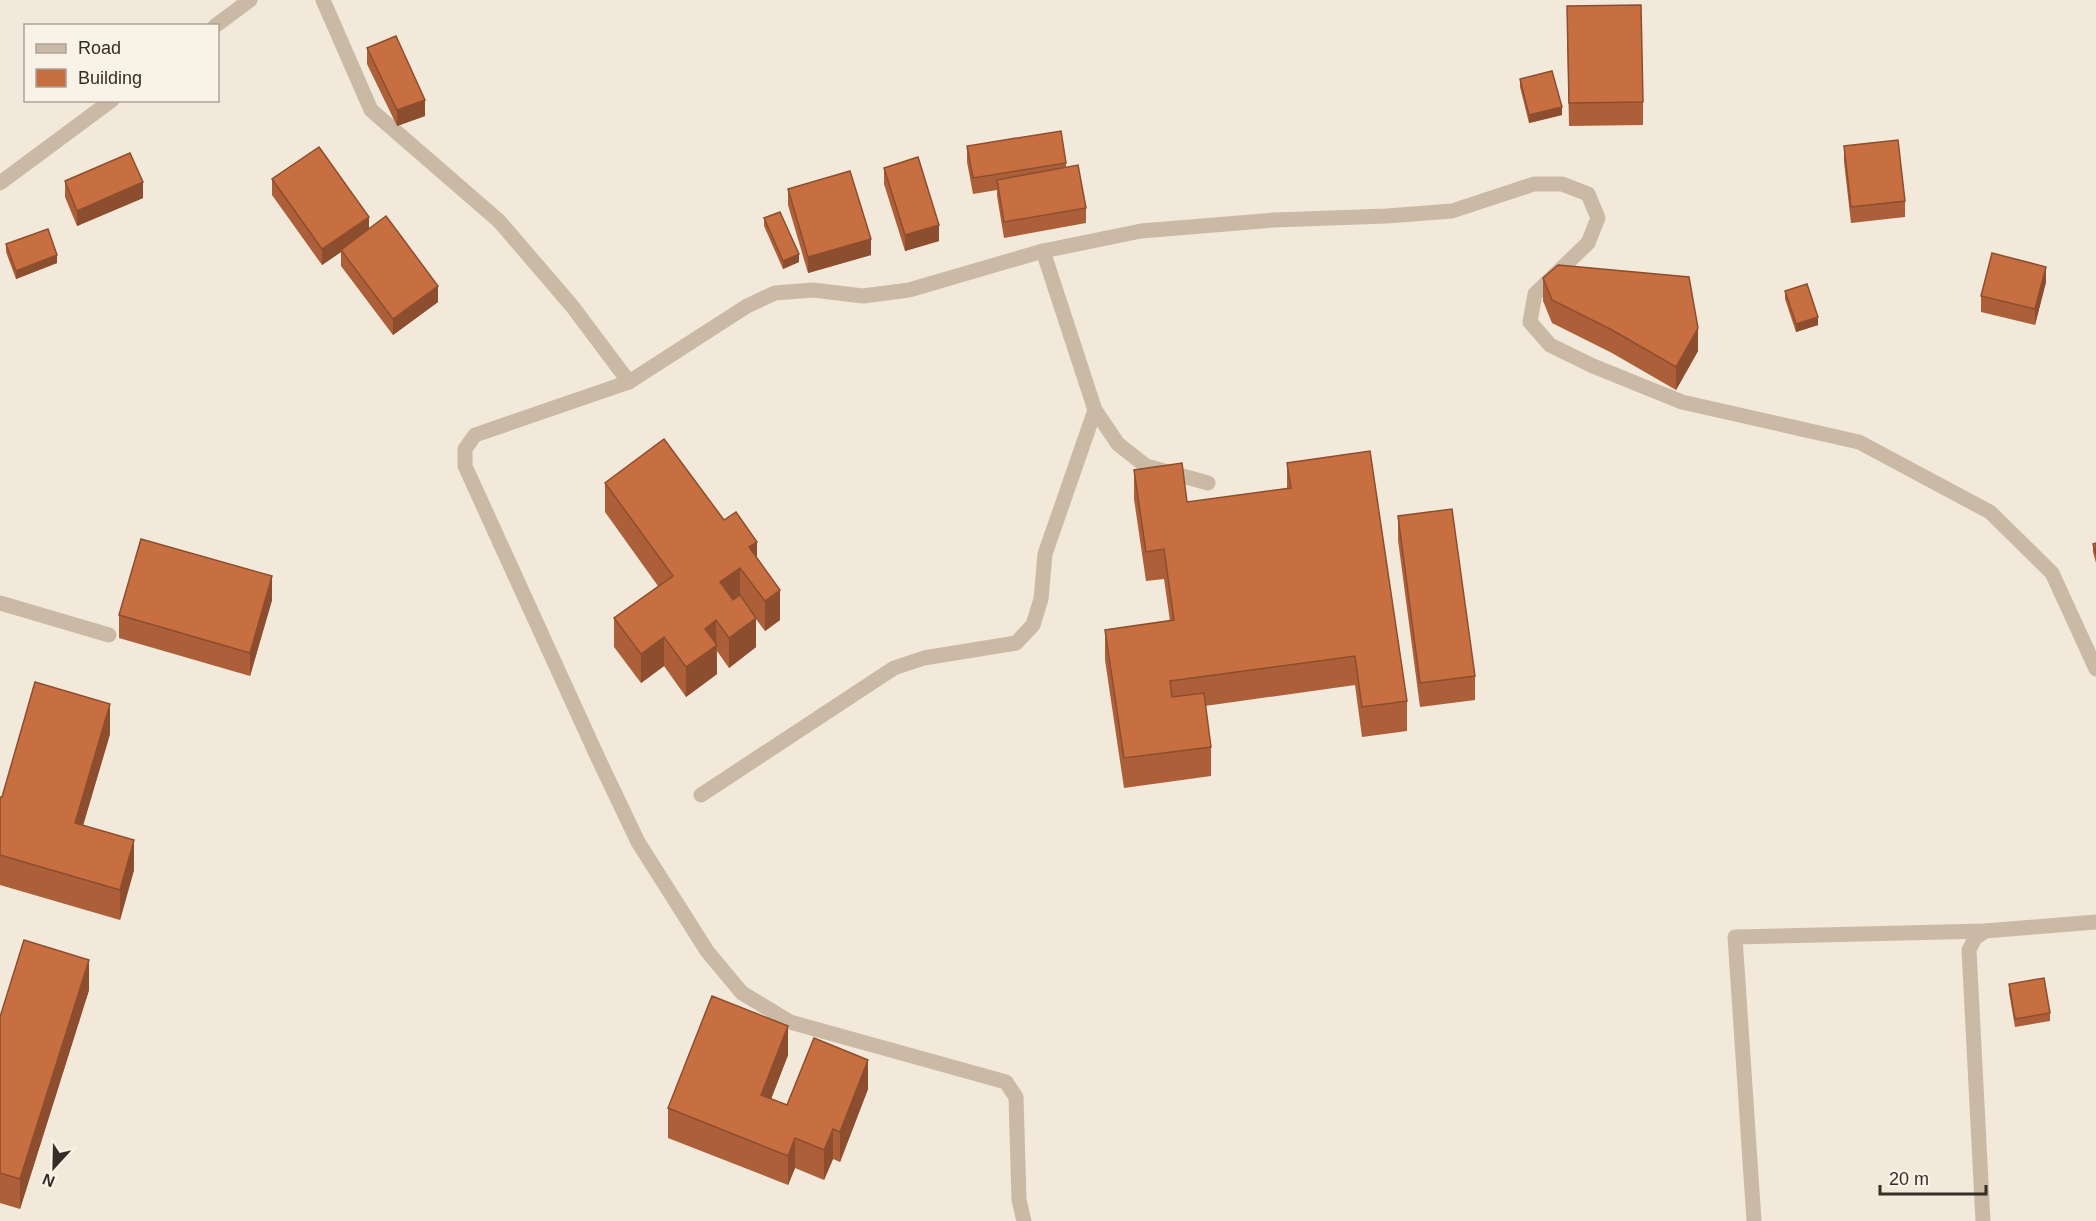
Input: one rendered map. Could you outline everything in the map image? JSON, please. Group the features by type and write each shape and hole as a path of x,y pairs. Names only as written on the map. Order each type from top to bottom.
{"street":[{"path":"218,24 250,0"},
{"path":"323,0 372,111 499,221 572,306 629,382"},
{"path":"0,183 109,102"},
{"path":"1024,1221 1019,1200 1016,1097 1006,1082 790,1022 742,993 707,951 638,842 465,466 465,449 475,435 629,382 747,306 775,293 813,290 862,296 909,290 1043,251 1141,231 1274,220 1452,211 1534,184 1562,183 1588,194 1598,218 1588,243 1535,294 1530,322 1550,345 1593,366 1682,402 1859,442 1990,512 2052,573 2096,669"},
{"path":"1043,251 1095,410 1118,444 1146,466 1209,483"},
{"path":"701,795 894,668 924,658 1016,643 1033,625 1041,599 1045,554 1095,410"},
{"path":"0,603 108,635"},
{"path":"1754,1221 1735,937 1985,931 2096,922"},
{"path":"1983,1221 1969,950 1975,938 1985,931"}],"building":[{"path":"1641,5 1643,102 1569,103 1567,6"},
{"path":"396,36 425,100 397,110 367,48"},
{"path":"1552,71 1562,107 1529,115 1520,79"},
{"path":"1061,131 1066,163 973,178 967,146"},
{"path":"1898,140 1905,201 1851,207 1844,146"},
{"path":"319,147 369,217 322,249 272,179"},
{"path":"130,153 143,182 77,211 65,181"},
{"path":"918,157 939,225 905,235 884,168"},
{"path":"1078,165 1086,208 1004,222 997,180"},
{"path":"850,171 871,239 808,257 788,189"},
{"path":"780,212 799,254 783,261 764,218"},
{"path":"386,216 438,286 393,319 341,250"},
{"path":"48,229 57,255 16,271 6,244"},
{"path":"1992,253 2046,267 2035,309 1981,296"},
{"path":"1558,265 1689,277 1698,328 1676,367 1612,330 1552,300 1543,278"},
{"path":"1807,284 1818,317 1796,324 1785,291"},
{"path":"664,439 724,520 736,512 757,542 749,547 780,590 765,601 740,568 720,582 733,600 740,595 756,618 729,638 716,620 705,629 717,645 686,667 664,637 641,654 614,618 673,576 605,483"},
{"path":"1370,451 1407,701 1362,707 1355,656 1170,681 1172,697 1204,693 1211,747 1124,758 1105,630 1174,620 1164,549 1146,552 1134,470 1182,463 1187,502 1291,488 1287,463"},
{"path":"1452,509 1475,676 1420,683 1398,516"},
{"path":"141,539 272,576 250,653 119,615"},
{"path":"35,682 110,704 75,823 134,840 120,890 0,855 0,797 2,797"},
{"path":"24,940 89,960 20,1179 0,1173 0,1017"},
{"path":"2044,978 2050,1013 2015,1019 2009,984"},
{"path":"712,996 788,1026 761,1095 787,1105 814,1038 868,1060 840,1132 833,1129 824,1150 795,1138 788,1156 668,1108"}]}
